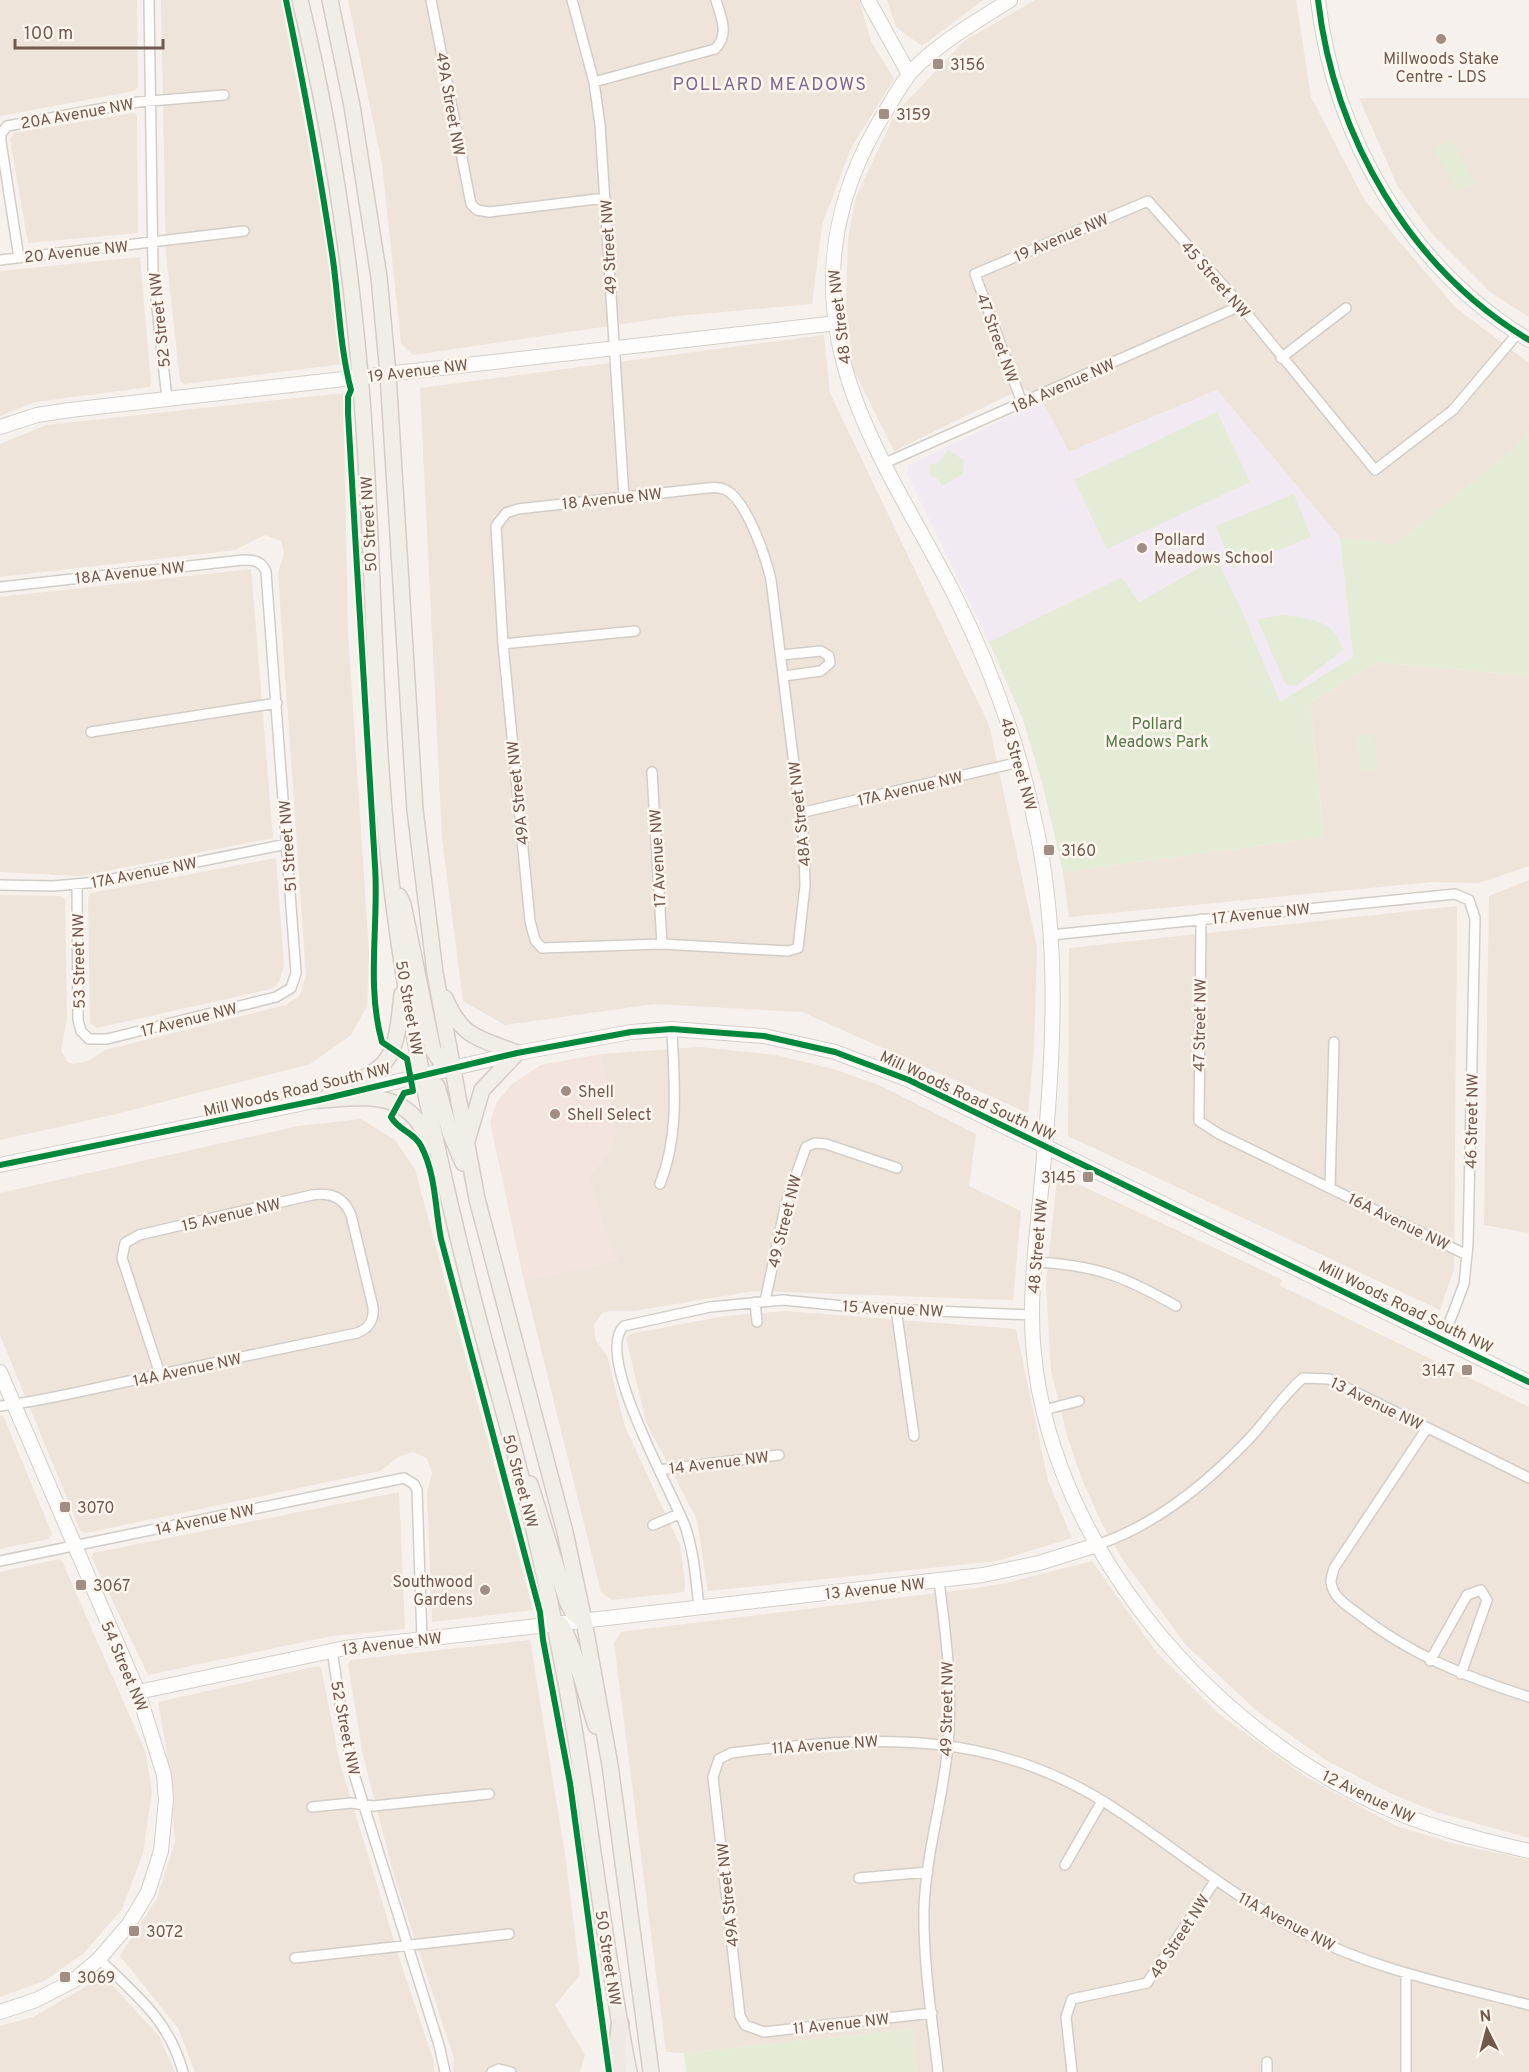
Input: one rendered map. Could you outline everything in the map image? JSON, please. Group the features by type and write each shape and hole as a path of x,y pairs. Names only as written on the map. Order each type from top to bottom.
{"highway":[{"path":"618,2072 616,2060 620,2024"}],"main road":[{"name":"50 Street NW","path":"300,0 340,209 360,377 382,787 391,883 404,974 422,1074 450,1200 537,1543 554,1624 575,1734 629,2072"},
{"name":"50 Street NW","path":"330,0 371,222 388,374 415,810 435,973 477,1199 565,1532 584,1621 610,1765 651,2072"},
{"path":"391,883 403,904 433,1050 443,1065 452,1068"},
{"path":"435,973 456,1022 465,1031 482,1041 517,1053 482,1090 466,1144"},
{"path":"319,1100 362,1080 388,1061 399,1034 404,974"},
{"path":"422,1074 437,1086 450,1132 477,1199"},
{"path":"319,1100 373,1097 391,1100 410,1112 428,1139 450,1200"},
{"path":"513,1452 532,1486 567,1601 573,1613 584,1621"},
{"path":"554,1624 560,1624 568,1634 582,1688 610,1765"}],"street":[{"name":"52 Street NW","path":"149,0 152,241 167,399"},
{"name":"49A Street NW","path":"431,0 467,194 474,207 489,212 605,198"},
{"name":"49 Street NW","path":"572,0 594,82 605,198 624,497"},
{"path":"594,82 710,51 721,42 724,26 716,0"},
{"path":"868,0 909,74 948,39 1010,0"},
{"path":"1318,0 1327,56 1338,93 1358,144 1384,195 1404,225 1465,293 1523,336"},
{"name":"48 Street NW","path":"909,74 859,156 839,211 831,271 843,364 852,393 885,463 969,626 996,689 1020,762 1038,839 1051,935 1054,1015 1032,1315 1035,1363 1044,1410 1063,1474 1097,1545 1168,1644 1228,1706 1254,1727"},
{"path":"151,102 224,95"},
{"name":"20A Avenue NW","path":"19,258 1,142 4,129 14,123 151,102"},
{"name":"19 Avenue NW","path":"975,274 1148,201"},
{"name":"45 Street NW","path":"1148,201 1240,306 1375,470 1453,410 1523,336"},
{"path":"152,241 244,231"},
{"name":"20 Avenue NW","path":"0,260 152,241"},
{"name":"47 Street NW","path":"975,274 1022,403"},
{"name":"18A Avenue NW","path":"885,463 1240,306"},
{"path":"1281,358 1346,308"},
{"name":"19 Avenue NW","path":"0,427 53,412 837,323"},
{"name":"18 Avenue NW","path":"502,516 518,509 707,488 725,489"},
{"name":"48A Street NW","path":"662,944 788,951 795,949 799,944 805,886 800,813 784,676 766,559 740,505 725,489"},
{"name":"49A Street NW","path":"502,516 496,526 496,534 503,644 530,921 535,940 542,948 662,944"},
{"name":"18A Avenue NW","path":"0,587 243,560 260,563"},
{"name":"51 Street NW","path":"260,563 268,578 296,973 291,988"},
{"path":"503,644 634,631"},
{"path":"781,655 824,652 830,663 821,671 784,676"},
{"path":"91,732 277,703"},
{"name":"17A Avenue NW","path":"800,813 1020,762"},
{"name":"17 Avenue NW","path":"652,772 662,944"},
{"name":"17A Avenue NW","path":"0,885 77,885 287,844"},
{"name":"53 Street NW","path":"77,885 78,1020 85,1036"},
{"name":"17 Avenue NW","path":"1051,935 1455,894 1469,900"},
{"name":"46 Street NW","path":"1443,1339 1461,1293 1467,1255 1475,918 1469,900"},
{"name":"47 Street NW","path":"1201,919 1197,1112 1199,1121 1206,1127"},
{"name":"17 Avenue NW","path":"85,1036 94,1040 107,1039 276,997 291,988"},
{"path":"660,1184 669,1161 673,1135 672,1029"},
{"name":"Mill Woods Road South NW","path":"0,1165 319,1100 517,1053 631,1032 672,1029 764,1036 853,1057 909,1080 1529,1382"},
{"name":"16A Avenue NW","path":"1330,1187 1334,1042"},
{"name":"16A Avenue NW","path":"1206,1127 1467,1255"},
{"name":"49 Street NW","path":"760,1301 795,1172 803,1151 810,1144 826,1144 897,1168"},
{"name":"15 Avenue NW","path":"160,1374 122,1258 126,1243 139,1235 312,1195 329,1194 339,1198 351,1215 373,1308 371,1323"},
{"path":"1035,1262 1081,1266 1112,1273 1176,1306"},
{"path":"757,1322 760,1301"},
{"name":"15 Avenue NW","path":"659,1470 638,1427 616,1351 618,1332 631,1322 710,1307 760,1301 806,1301 896,1309 1032,1315"},
{"path":"896,1309 914,1436"},
{"name":"14A Avenue NW","path":"7,1406 357,1333 371,1323"},
{"name":"54 Street NW","path":"0,1372 7,1406 138,1692 164,1775 165,1825 162,1851 148,1892 129,1924 99,1959"},
{"name":"13 Avenue NW","path":"138,1692 332,1650 939,1581 1016,1569 1097,1545 1138,1527 1195,1490 1249,1439 1288,1390 1303,1378 1329,1379 1529,1478"},
{"path":"1044,1410 1079,1401"},
{"path":"1426,1428 1334,1568 1331,1581 1340,1600 1398,1642 1461,1674 1529,1697"},
{"name":"14 Avenue NW","path":"659,1470 779,1455"},
{"path":"659,1470 680,1514 691,1545 699,1608"},
{"name":"14 Avenue NW","path":"0,1561 397,1478 410,1480 414,1484 417,1497 422,1639"},
{"path":"652,1525 680,1514"},
{"name":"49 Street NW","path":"938,2072 924,1941 928,1872 948,1744 949,1678 939,1581"},
{"path":"1430,1660 1467,1595 1481,1590 1487,1600 1461,1674"},
{"name":"52 Street NW","path":"332,1650 344,1733 362,1805 439,2044 445,2072"},
{"name":"12 Avenue NW","path":"1254,1727 1312,1768 1388,1809 1462,1834 1529,1851"},
{"name":"11A Avenue NW","path":"719,1759 731,1753 837,1740 903,1740 948,1744 1016,1760 1102,1801 1215,1881 1320,1942 1406,1974 1529,2005"},
{"name":"49A Street NW","path":"719,1759 713,1777 740,2016 745,2025 751,2028"},
{"path":"312,1807 351,1803 373,1806 489,1794"},
{"path":"1065,1865 1102,1801"},
{"path":"859,1878 928,1872"},
{"name":"48 Street NW","path":"1072,2072 1066,2017 1072,1999 1147,1983 1215,1881"},
{"path":"295,1958 509,1935"},
{"path":"0,2012 56,1991 73,1981 99,1959 153,2011 178,2053 183,2072"},
{"path":"1406,1974 1406,2072"},
{"name":"11 Avenue NW","path":"751,2028 764,2032 932,2013"},
{"path":"1267,2062 1268,2072"},
{"path":"492,2072 499,2069 511,2072"}],"shaded area":[{"path":"0,0 137,0 138,87 134,91 0,116"},
{"path":"161,0 281,0 321,210 342,364 184,384 180,381 166,254"},
{"path":"348,0 859,0 871,41 894,79 851,148 822,225 812,304 677,316 413,355 401,343 382,164"},
{"path":"887,0 983,0 922,46 896,27"},
{"path":"1035,0 1296,0 1311,97 1365,201 1455,307 1529,363 1529,431 1515,448 1396,545 1340,538 1217,390 1069,452 1042,401 1023,388 894,451 853,369 846,305 848,238 856,197 895,114 964,41"},
{"path":"1359,98 1529,98 1529,317 1490,292 1434,236 1398,187"},
{"path":"134,113 137,116 138,233 28,243 10,139 14,133"},
{"path":"140,257 151,384 149,387 35,402 0,416 0,271"},
{"path":"824,335 830,393 989,725 1037,947 1034,1048 1028,1113 802,1012 654,1004 505,1025 463,1001 442,838 420,388"},
{"name":"Pollard Meadows School","path":"1217,390 1340,538 1353,657 1280,703 1242,611 1215,558 1139,602 1123,577 989,642 907,474 908,465 1042,401 1069,452"},
{"path":"343,393 348,633 369,953 367,1006 351,1035 310,1064 116,1114 0,1140 0,895 60,896 65,899 67,1018 61,1051 68,1062 74,1064 88,1061 105,1050 286,1005 300,995 306,975 278,573 284,554 281,541 265,535 235,550 0,577 0,444 46,425"},
{"path":"251,569 273,838 80,876 0,872 0,597"},
{"path":"1376,662 1529,676 1529,866 1479,883 1432,882 1069,917 1063,872 1324,837 1310,703"},
{"path":"276,858 284,967 279,982 271,989 97,1028 90,1023 88,898 91,893"},
{"path":"1529,880 1529,1233 1484,1225 1489,896"},
{"path":"1457,906 1454,1269 1440,1310 1068,1136 1069,948"},
{"path":"700,1047 776,1055 833,1069 881,1086 976,1134 969,1186 1021,1211 1013,1300 753,1291 634,1311 602,1313 594,1325 595,1339 607,1356 625,1427 680,1545 685,1582 684,1592 612,1600 601,1592 524,1281 618,1260 601,1220 589,1175 610,1152 616,1134 601,1054"},
{"path":"601,1054 616,1134 610,1152 589,1175 601,1220 619,1260 524,1281 490,1122 497,1102 512,1084 541,1065"},
{"path":"361,1119 395,1140 415,1169 533,1610 432,1622 427,1493 432,1473 427,1458 413,1452 400,1456 380,1471 86,1533 80,1530 0,1335 0,1193 298,1126"},
{"path":"1063,1177 1283,1280 1279,1285 1529,1407 1529,1838 1436,1812 1392,1794 1327,1761 1258,1712 1186,1645 1123,1560 1102,1524 1082,1479 1068,1439 1051,1370 1046,1283 1057,1178"},
{"path":"785,1311 1016,1329 1048,1481 1072,1538 997,1561 708,1591 697,1520 646,1422 626,1338 630,1334 725,1316"},
{"path":"3,1415 52,1534 49,1539 0,1549 0,1416"},
{"path":"399,1492 405,1629 332,1636 148,1675 92,1558 93,1553"},
{"path":"59,1559 62,1561 145,1751 152,1791 143,1853 122,1909 84,1953 44,1981 0,1997 0,1572"},
{"path":"1092,1561 1157,1653 1219,1714 1306,1777 1396,1826 1455,1844 1529,1860 1529,2072 917,2072 912,2029 684,2053 666,2052 614,1643 621,1632 969,1589 1007,1583"},
{"path":"530,1640 565,1854 580,1975 555,2005 585,2055 580,2072 453,2072 454,2058 394,1876 362,1751 348,1664 351,1660"},
{"path":"318,1666 321,1668 340,1763 402,1967 434,2062 434,2072 195,2072 178,2028 120,1956 157,1898 175,1842 167,1753 158,1702"},
{"path":"104,1976 159,2036 175,2072 0,2072 0,2026 33,2017"}],"green space":[{"path":"1451,139 1475,183 1457,192 1434,148"},
{"path":"1217,412 1250,482 1107,549 1074,480"},
{"name":"Pollard Meadows Park","path":"1529,431 1529,676 1376,662 1310,703 1324,837 1063,872 1043,786 1022,717 989,642 1122,577 1139,602 1216,558 1242,611 1280,702 1353,657 1340,538 1396,544 1515,448"},
{"path":"948,450 964,460 963,474 942,486 938,479 931,476 930,465 938,463"},
{"path":"1294,494 1311,537 1233,568 1216,526"},
{"path":"1282,615 1312,620 1327,626 1334,632 1343,650 1296,686 1286,685 1257,619"},
{"path":"1374,734 1377,770 1361,771 1356,736"},
{"path":"913,2029 917,2072 686,2072 684,2053"}],"cycle path":[{"path":"286,0 323,195 344,358 351,390 348,397 348,413 376,888 375,999 382,1042 407,1059 413,1091 404,1093 391,1117 418,1142 430,1168 441,1239 540,1612 543,1640 570,1783 609,2072"},
{"path":"1318,0 1327,51 1341,101 1360,149 1384,194 1414,237 1448,276 1486,310 1529,340"},
{"path":"0,1165 319,1100 517,1053 631,1032 672,1029 764,1036 835,1052 909,1080 1529,1382"}],"place":[{"name":"Millwoods Stake Centre - LDS","path":"1441,39"},
{"name":"3156","path":"938,64"},
{"name":"3159","path":"884,114"},
{"name":"Pollard Meadows School","path":"1142,548"},
{"name":"3160","path":"1049,850"},
{"name":"Shell","path":"566,1091"},
{"name":"Shell Select","path":"555,1114"},
{"name":"3145","path":"1088,1177"},
{"name":"3147","path":"1467,1370"},
{"name":"3070","path":"65,1507"},
{"name":"3067","path":"81,1585"},
{"name":"Southwood Gardens","path":"485,1590"},
{"name":"3072","path":"134,1931"},
{"name":"3069","path":"65,1977"}],"district":[{"name":"POLLARD MEADOWS","path":"770,84"}]}
